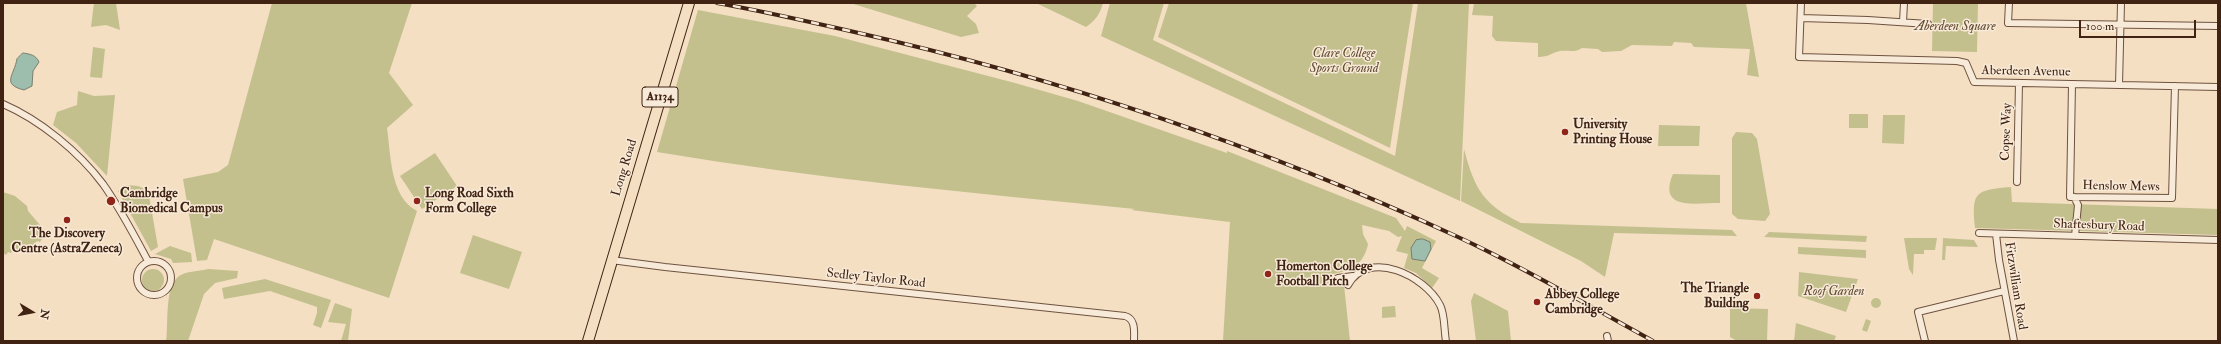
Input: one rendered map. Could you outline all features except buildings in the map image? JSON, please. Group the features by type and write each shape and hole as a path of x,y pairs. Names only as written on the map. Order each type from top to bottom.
{"main road":[{"name":"Long Road","path":"588,341 688,6"}],"street":[{"path":"1801,3 1801,18 1928,24"},
{"path":"1903,22 1904,3"},
{"path":"2009,3 2008,23 2218,26"},
{"path":"2119,85 2120,3"},
{"name":"Aberdeen Avenue","path":"1801,18 1799,57 1957,61 1966,63 1974,82 2218,87"},
{"name":"Copse Way","path":"2017,182 2020,83"},
{"name":"Henslow Mews","path":"2072,84 2070,197 2172,198 2175,86"},
{"path":"3,104 41,127 80,159 102,183 148,261"},
{"path":"2074,197 2078,205 2076,236"},
{"name":"Shaftesbury Road","path":"1979,233 2218,240"},
{"name":"Fitzwilliam Road","path":"1996,234 2004,291 2014,341"},
{"name":"Sedley Taylor Road","path":"611,260 1125,316 1131,319 1134,325 1134,341"},
{"path":"148,261 160,262 166,266 170,273 169,286 165,292 157,295 145,294 137,284 137,273 148,261"},
{"path":"1338,278 1353,276 1370,269 1391,268 1408,274 1427,288 1441,306 1446,341"},
{"path":"1348,285 1353,276"},
{"path":"1925,341 1918,312 2004,291"}],"green space":[{"path":"94,3 116,3 120,30 106,25 91,27"},
{"path":"272,3 412,3 389,73 413,105 387,128 393,174 397,186 401,196 408,205 417,211 389,298 214,239 207,260 197,261 183,179 218,172 228,165"},
{"path":"850,3 974,3 977,6 967,16 976,24 979,33 961,37"},
{"path":"1036,3 1103,3 1097,16 1086,27"},
{"path":"1110,3 1164,3 1153,40 1395,156 1418,3 1469,3 1460,201 1101,36"},
{"name":"Clare College Sports Ground","path":"1169,3 1413,3 1390,148 1158,37"},
{"path":"1474,3 1746,3 1759,77 1747,75 1750,49 1694,47 1691,43 1674,42 1672,46 1632,45 1621,51 1602,52 1598,49 1582,48 1574,51 1560,51 1538,57 1538,43 1496,41 1492,36 1493,16 1472,15"},
{"name":"Aberdeen Square","path":"1933,3 1978,3 1977,52 1932,51"},
{"path":"698,10 835,36 1015,83 1078,101 1227,153 1227,151 1396,218 1405,231 1407,226 1436,241 1422,268 1439,278 1432,288 1416,273 1404,268 1408,254 1396,251 1402,236 1398,237 1389,231 1362,225 1363,234 1368,244 1364,257 1351,268 1333,274 1333,280 1339,280 1344,285 1350,341 1223,341 1230,222 1131,210 1135,209 836,178 717,162 657,152"},
{"path":"93,47 105,49 102,78 90,77"},
{"path":"78,91 94,96 115,95 107,176 76,143 53,125 57,112 77,105"},
{"path":"1849,114 1868,114 1868,128 1849,128"},
{"path":"1883,115 1905,115 1904,144 1882,143"},
{"path":"1659,125 1700,126 1699,146 1658,146"},
{"path":"1736,132 1752,133 1757,139 1770,214 1765,221 1738,219 1732,214 1732,138"},
{"path":"1464,149 1472,175 1482,194 1498,209 1521,223 1732,230 1737,236 1614,233 1605,277 1581,261 1461,201"},
{"path":"435,153 457,186 422,209 400,176"},
{"path":"1673,174 1720,175 1720,203 1690,204 1675,199 1670,194 1669,186"},
{"path":"127,185 138,186 148,190 158,247 151,251 118,191"},
{"path":"2011,187 2012,202 2218,209 2218,235 1975,228 1974,206 1978,195 1990,189"},
{"path":"3,192 15,196 27,206 28,211 46,232 40,242 37,241 33,246 30,244 27,250 23,248 21,251 18,249 16,252 13,250 11,253 8,252 6,255 3,253"},
{"path":"1769,232 1867,236 1866,242 1764,237"},
{"path":"473,235 522,252 509,289 460,273"},
{"path":"1904,238 1937,238 1935,250 1924,250 1924,254 1914,254 1913,275 1909,269"},
{"path":"1943,238 1974,240 1978,247 1946,246 1945,260 1942,260"},
{"path":"170,246 191,253 192,262 173,263 171,259 155,254"},
{"path":"1798,247 1866,250 1866,258 1798,254"},
{"path":"153,269 161,272 164,280 161,288 153,291 145,288 142,280 145,272"},
{"path":"208,269 238,271 237,278 215,283 204,294 188,341 166,341 168,304 172,285 177,278 183,274"},
{"name":"Roof Garden","path":"1799,272 1858,279 1846,312 1798,296"},
{"path":"265,279 331,300 321,328 313,325 317,313 317,307 270,291 224,299 222,288"},
{"path":"1474,293 1508,311 1511,341 1476,341 1471,301"},
{"path":"1874,298 1878,298 1880,299 1880,307 1874,308 1871,305 1871,301"},
{"path":"335,303 352,309 348,341 341,341 346,324 328,322"},
{"path":"1395,306 1396,317 1382,318 1382,307"},
{"path":"1730,308 1768,309 1767,341 1737,341 1730,337"},
{"path":"1866,319 1871,321 1867,332 1862,330"},
{"name":"Roof Garden","path":"1796,323 1836,336 1834,341 1794,341"}],"shaded area":[{"path":"23,53 34,56 39,62 33,71 32,86 24,90 17,88 11,82 17,59"},
{"path":"1423,239 1430,242 1431,249 1425,261 1412,259 1411,248 1416,240"}],"railway":[{"path":"717,3 850,31 1006,70 1160,118 1235,145 1310,173 1385,204 1458,237 1532,274 1653,341"}],"place":[{"name":"University Printing House","path":"1565,132"},
{"name":"Cambridge Biomedical Campus","path":"111,201"},
{"name":"Long Road Sixth Form College","path":"417,201"},
{"name":"The Discovery Centre (AstraZeneca)","path":"67,220"},
{"name":"Homerton College Football Pitch","path":"1268,274"},
{"name":"The Triangle Building","path":"1757,296"},
{"name":"Abbey College Cambridge","path":"1537,302"}]}
